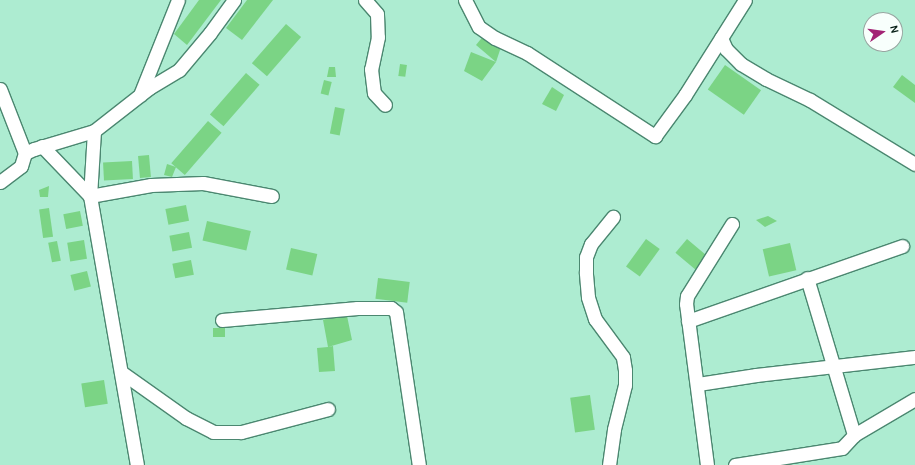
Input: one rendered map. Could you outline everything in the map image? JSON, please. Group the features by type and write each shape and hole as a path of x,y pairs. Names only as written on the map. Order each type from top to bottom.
{"street":[{"path":"140,95 178,0"},
{"path":"25,153 42,146 94,131 140,95 179,70 210,33 234,0"},
{"path":"365,0 377,14 378,37 371,69 374,93 385,105"},
{"path":"465,0 479,27 495,38 527,53 655,136 685,95 745,0"},
{"path":"721,38 726,49 741,64 766,79 810,100 915,164"},
{"path":"0,89 25,153 21,166 0,182"},
{"path":"94,131 90,196 137,465"},
{"path":"42,146 90,196"},
{"path":"90,196 150,185 203,184 272,196"},
{"path":"609,465 614,429 625,385 625,370 623,357 595,319 588,298 586,257 591,244 613,217"},
{"path":"708,465 698,384 688,321 687,296 732,224"},
{"path":"688,321 807,278 902,246"},
{"path":"807,278 854,435"},
{"path":"222,320 350,309 391,308 396,312 419,465"},
{"path":"698,384 915,357"},
{"path":"121,372 186,418 213,432 241,432 328,409"},
{"path":"735,465 842,448 854,435 915,399"}],"building":[{"path":"199,0 221,0 187,45 174,34"},
{"path":"247,0 273,0 242,40 226,28"},
{"path":"286,24 301,37 267,76 252,63"},
{"path":"485,34 501,47 496,62 476,45"},
{"path":"471,52 496,62 482,81 464,71"},
{"path":"400,64 407,65 405,77 398,76"},
{"path":"725,65 761,90 744,115 708,90"},
{"path":"329,67 335,67 336,77 327,77"},
{"path":"246,73 260,85 224,126 210,115"},
{"path":"902,75 915,85 915,103 893,87"},
{"path":"324,80 332,82 328,96 321,94"},
{"path":"552,87 564,95 556,111 542,104"},
{"path":"335,107 345,109 340,135 330,134"},
{"path":"208,121 222,133 185,175 171,163"},
{"path":"149,155 151,177 140,178 138,156"},
{"path":"132,161 133,179 104,180 103,163"},
{"path":"167,164 176,167 172,177 164,175"},
{"path":"49,186 48,197 40,197 39,190"},
{"path":"186,205 189,221 168,225 165,209"},
{"path":"49,208 53,237 43,238 39,209"},
{"path":"80,211 83,226 66,229 63,214"},
{"path":"768,216 777,221 765,227 756,220"},
{"path":"207,221 251,231 246,251 203,240"},
{"path":"189,232 192,248 172,252 169,236"},
{"path":"646,239 660,249 640,276 626,267"},
{"path":"687,239 707,256 695,270 675,253"},
{"path":"84,240 87,259 70,261 67,243"},
{"path":"57,241 61,261 52,262 48,243"},
{"path":"790,243 796,270 769,277 763,249"},
{"path":"291,248 317,254 312,276 286,269"},
{"path":"191,260 194,275 175,278 172,264"},
{"path":"87,271 91,287 74,291 71,275"},
{"path":"378,278 410,282 407,303 375,299"},
{"path":"346,311 352,340 328,347 323,320"},
{"path":"213,328 225,328 225,337 213,337"},
{"path":"333,346 335,371 319,372 317,348"},
{"path":"104,380 108,404 85,407 81,384"},
{"path":"590,395 595,430 575,432 570,398"}]}
